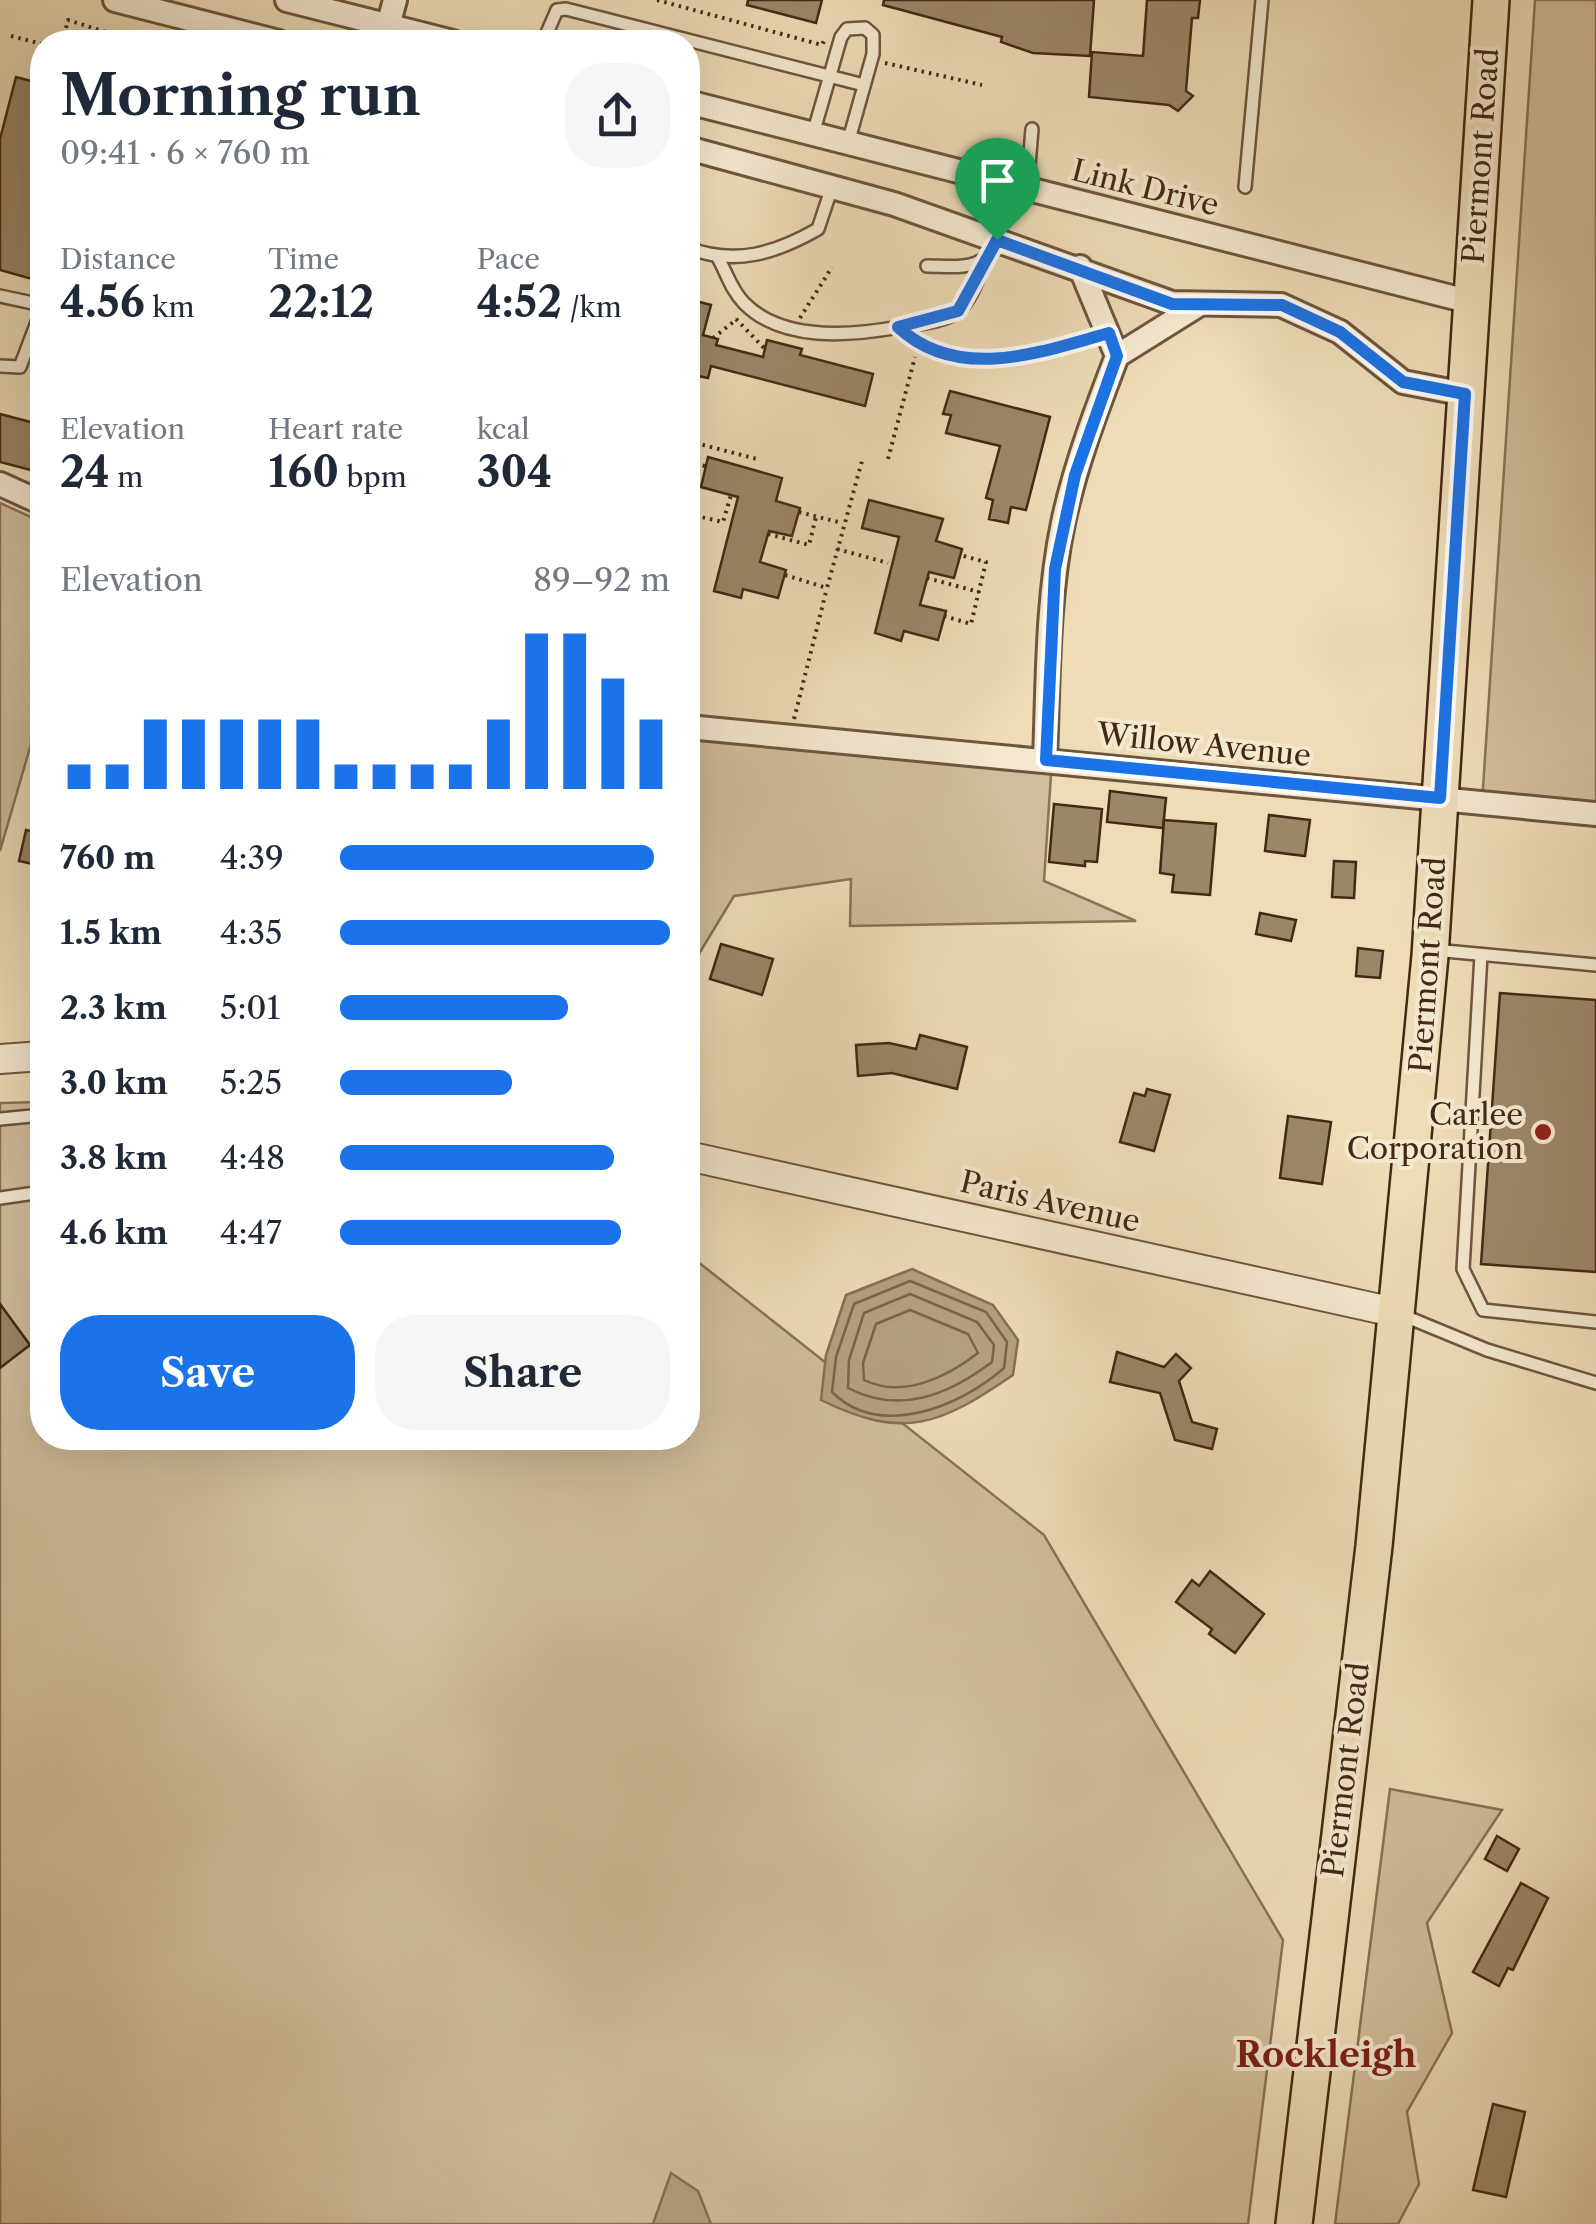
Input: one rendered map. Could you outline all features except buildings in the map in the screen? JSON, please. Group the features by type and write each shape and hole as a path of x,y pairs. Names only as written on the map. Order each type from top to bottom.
{"main road":[{"name":"Piermont Road","path":"1294,2224 1398,1313 1430,950 1491,0"}],"street":[{"path":"287,0 404,30"},
{"path":"388,26 395,0"},
{"path":"114,12 213,30"},
{"name":"Link Drive","path":"700,105 1471,302"},
{"path":"700,151 832,187 992,249 1080,268 1154,298 1197,306 1282,305 1340,332 1403,382 1465,394"},
{"path":"1080,268 1117,356"},
{"path":"1046,760 1055,569 1075,475 1117,356 1197,306"},
{"path":"0,484 30,498"},
{"name":"Willow Avenue","path":"700,728 1596,814"},
{"path":"0,1058 30,1057"},
{"name":"Paris Avenue","path":"700,1159 1398,1313"}],"lane":[{"path":"1246,186 1262,0"},
{"path":"547,30 557,10 566,9 648,30"},
{"path":"813,134 841,37 847,29 864,28 872,34 874,44 848,143"},
{"path":"700,44 864,85"},
{"path":"1027,189 1032,130"},
{"path":"700,251 717,256 762,254 818,229 832,187"},
{"path":"717,256 743,302 774,322 848,335 958,311 992,249"},
{"path":"926,266 979,263 992,249"},
{"path":"0,296 30,304"},
{"path":"898,327 919,344 951,354 996,359 1021,358 1109,333"},
{"path":"0,366 20,367 30,340"},
{"path":"1430,950 1596,965"},
{"path":"1482,954 1462,1269 1483,1310 1596,1322"},
{"path":"0,1119 30,1116"},
{"path":"0,1198 30,1194"},
{"path":"1398,1313 1487,1350 1596,1383"}],"path":[{"path":"66,28 68,20 98,30"},
{"path":"11,36 30,41"},
{"path":"797,328 801,312 832,267"},
{"path":"713,338 737,318 765,349"},
{"path":"888,458 919,344"},
{"path":"700,444 757,458"},
{"path":"790,737 862,461"},
{"path":"700,465 706,466"},
{"path":"700,517 723,522 730,495"},
{"path":"799,512 844,524"},
{"path":"768,534 809,546 816,516"},
{"path":"838,549 888,563"},
{"path":"944,616 971,624 986,562 960,555"},
{"path":"785,575 827,588"},
{"path":"928,578 979,592"}],"shaded area":[{"path":"1535,0 1596,0 1596,819 1482,803"},
{"path":"0,503 30,517 30,747 0,851"},
{"path":"700,737 1052,760 1044,881 1136,921 850,926 851,879 734,896 700,952"},
{"path":"30,1102 30,1450 700,1450 700,1263 1044,1535 1283,1940 1248,2224 0,2224 0,1103"},
{"path":"1390,1789 1502,1810 1427,1923 1452,2033 1407,2112 1419,2184 1398,2224 1335,2224"}],"water":[{"path":"912,1269 993,1305 1018,1340 1013,1375 964,1406 921,1422 876,1420 821,1400 826,1355 846,1295"},
{"path":"671,2173 698,2191 711,2224 653,2224"}],"place":[{"name":"Carlee Corporation","path":"1543,1132"}],"district":[{"name":"Rockleigh","path":"1326,2055"}],"route":[{"path":"997,240 1172,304 1282,305 1340,332 1403,382 1465,394 1440,798 1046,760 1055,569 1063,523 1075,475 1117,356 1109,333 1021,358 996,359 932,350 898,327 937,320 958,311 997,240"}]}
